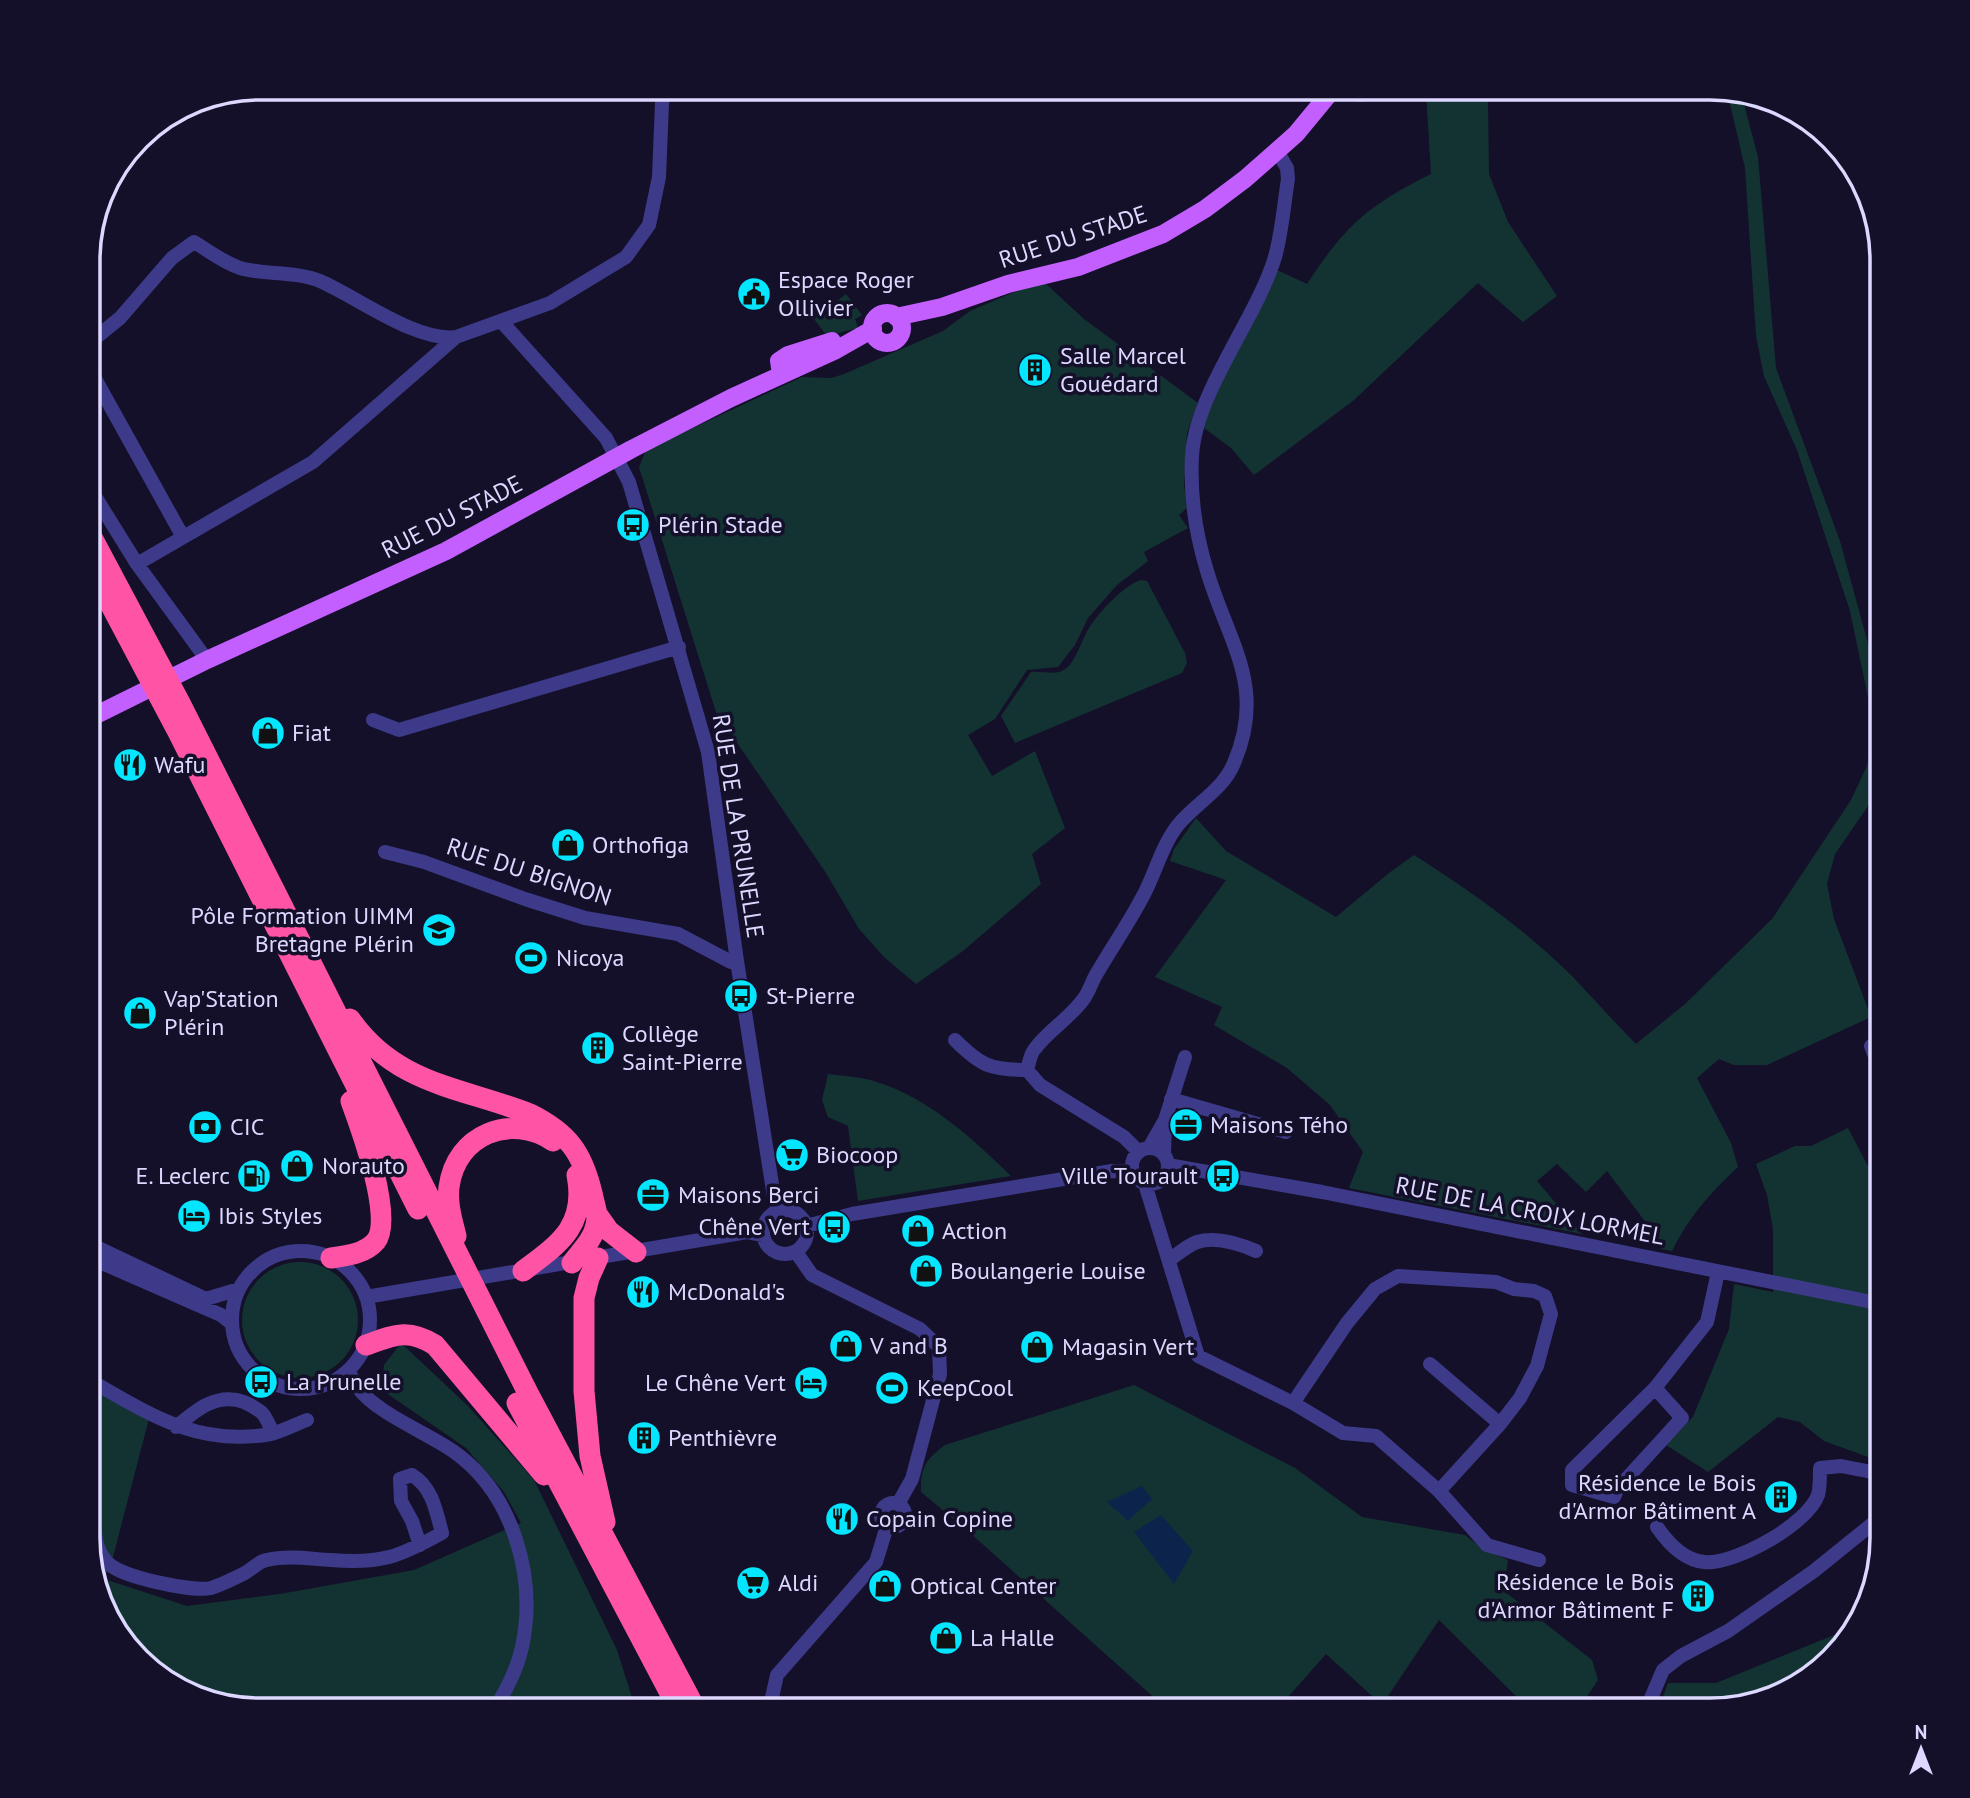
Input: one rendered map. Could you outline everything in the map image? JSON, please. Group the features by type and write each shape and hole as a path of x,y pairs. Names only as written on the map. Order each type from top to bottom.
{"highway":[{"path":"100,553 180,704 603,1550 643,1625 689,1698"},
{"path":"100,585 178,732 509,1389 603,1550"},
{"path":"304,950 361,1035 389,1061 422,1078 530,1114 560,1132 580,1157 597,1214 597,1223 591,1238 572,1263"},
{"path":"331,1258 351,1255 368,1248 377,1240 383,1225 381,1201 355,1109 343,1079 339,1055"},
{"path":"459,1259 449,1200 452,1174 457,1162 470,1146 488,1133 512,1127 524,1128 537,1132 562,1148 577,1173 580,1198 574,1221 561,1241 515,1272"},
{"path":"597,1214 609,1231 636,1252"},
{"path":"598,1258 584,1298 584,1391 603,1550"},
{"path":"366,1345 396,1334 420,1336 435,1345 538,1467 573,1525 603,1550"},
{"path":"643,1625 675,1698"}],"main road":[{"name":"RUE DU STADE","path":"899,323 1008,284 1079,267 1163,233 1205,209 1277,151 1296,134 1323,100"},
{"name":"RUE DU STADE","path":"876,335 878,316 887,313 899,323"},
{"name":"RUE DU STADE","path":"836,349 856,338 876,335 894,341 899,323"},
{"name":"RUE DU STADE","path":"100,713 203,662 446,551 731,398 780,368 876,335"},
{"path":"780,368 788,355 838,339 856,338"}],"street":[{"path":"100,334 147,290 172,258 194,242 221,260 243,269 275,271 318,280 442,339 456,337 550,303 626,257 649,225 659,177 663,100"},
{"path":"1027,1070 1033,1051 1077,1009 1087,993 1144,895 1177,825 1219,786 1234,766 1240,746 1248,707 1247,682 1207,572 1194,496 1192,454 1197,428 1208,400 1246,324 1275,257 1288,179 1287,168 1277,151"},
{"name":"RUE DE LA PRUNELLE","path":"501,321 606,438 629,482 708,752 737,961 774,1197 779,1212"},
{"path":"136,564 313,462 456,337"},
{"path":"100,388 183,537"},
{"path":"100,505 136,564 203,662"},
{"path":"373,720 399,730 679,647"},
{"name":"RUE DU BIGNON","path":"385,852 424,862 585,918 678,934 731,962 737,961"},
{"path":"955,1040 974,1059 1007,1071 1027,1070"},
{"path":"1165,1120 1144,1150 1132,1161 1133,1172 1140,1182 1145,1184 1157,1184 1168,1171 1165,1120 1185,1057"},
{"path":"1027,1070 1040,1085 1144,1150 1154,1149 1166,1160"},
{"path":"1171,1099 1286,1132"},
{"name":"RUE DE LA CROIX LORMEL","path":"1166,1160 1870,1302"},
{"path":"806,1227 852,1214 1112,1171 1133,1172"},
{"path":"1145,1184 1198,1356 1293,1403 1343,1433 1376,1436 1439,1491 1487,1545 1539,1560"},
{"path":"772,1698 777,1675 876,1562 887,1526 894,1527 904,1522 905,1511 898,1504 912,1479 940,1374 939,1347 920,1329 812,1275 799,1256 782,1254 769,1248 763,1235 767,1220 779,1212 786,1210 799,1215 806,1227 806,1240 799,1256"},
{"path":"366,1297 747,1233 763,1235"},
{"path":"1169,1260 1196,1242 1215,1240 1241,1244 1256,1251"},
{"path":"295,1251 314,1252 331,1258 346,1268 358,1281 366,1297 370,1312 370,1329 366,1345 359,1359 333,1382 314,1388 295,1389 276,1385 259,1376 245,1362 236,1343 232,1323 234,1300 253,1270 277,1255 295,1251"},
{"path":"100,1252 232,1323"},
{"path":"100,1255 148,1278 159,1279 206,1299 239,1289"},
{"path":"1655,1388 1682,1418 1618,1488 1614,1497 1572,1485 1572,1470 1655,1388 1707,1322 1718,1272"},
{"path":"1293,1403 1344,1326 1375,1289 1398,1276 1496,1282 1545,1296 1551,1314 1531,1380 1500,1424 1439,1491"},
{"path":"1430,1364 1500,1424"},
{"path":"348,1371 357,1388 369,1399 455,1452 489,1487 517,1539 527,1593 523,1639 510,1682 501,1698"},
{"path":"100,1386 153,1417 199,1433 234,1437 274,1433 307,1420"},
{"path":"176,1427 195,1410 217,1400 233,1399 247,1403 263,1413 274,1433"},
{"path":"1657,1527 1667,1542 1683,1555 1704,1562 1728,1559 1779,1535 1805,1515 1818,1495 1820,1468 1840,1466 1870,1472"},
{"path":"1651,1698 1663,1671 1681,1656 1728,1631 1814,1571 1870,1526"},
{"path":"101,1554 110,1566 172,1586 209,1588 246,1573 265,1560 288,1558 369,1561 397,1556 420,1545"}],"green space":[{"path":"1426,100 1488,100 1489,174 1508,222 1557,296 1523,322 1478,283 1354,400 1254,475 1231,448 1204,428 1209,409 1275,269 1307,284 1334,246 1360,219 1390,196 1431,174"},
{"path":"1729,101 1744,103 1758,157 1776,368 1840,541 1870,651 1870,717 1850,611 1797,450 1764,376 1756,336 1745,168"},
{"path":"1045,283 1084,319 1198,403 1187,433 1184,485 1187,508 1179,515 1188,528 1144,552 1148,561 1117,585 1088,618 1075,645 1058,667 1027,670 995,719 968,735 992,776 1035,751 1065,828 1032,854 1041,884 963,951 916,984 884,957 859,929 826,873 716,712 639,467 646,450 802,377 831,378 844,374 943,331 970,311 1019,290"},
{"path":"846,294 862,315 855,319 858,328 827,336 814,319"},
{"path":"1141,580 1147,581 1185,653 1187,663 1182,673 1015,743 1001,716 1031,672 1056,673 1065,669 1099,614 1120,593"},
{"path":"1870,754 1870,802 1835,854 1827,884 1834,919 1870,1017 1767,1065 1734,1065 1719,1059 1697,1078 1731,1143 1738,1167 1701,1206 1672,1251 1661,1249 1644,1220 1607,1171 1586,1192 1557,1164 1537,1181 1582,1234 1349,1188 1363,1152 1330,1105 1287,1068 1214,1025 1222,1007 1155,977 1226,880 1170,861 1174,849 1196,818 1226,851 1336,917 1414,855 1476,897 1536,943 1573,977 1636,1044 1685,1004 1772,919 1851,800"},
{"path":"828,1074 871,1080 915,1099 949,1121 1011,1176 858,1201 848,1126 828,1117 822,1100"},
{"path":"1848,1128 1870,1170 1870,1458 1824,1441 1800,1422 1778,1417 1708,1472 1666,1445 1693,1417 1729,1329 1734,1284 1773,1292 1773,1229 1767,1195 1756,1164 1795,1146 1811,1146"},
{"path":"300,1262 322,1267 341,1279 353,1298 358,1320 353,1342 341,1361 322,1373 300,1378 278,1373 259,1361 247,1342 242,1320 247,1298 259,1279 278,1267"},
{"path":"401,1343 468,1406 534,1480 617,1650 632,1698 239,1697 218,1693 189,1682 162,1665 139,1644 121,1618 105,1579 187,1606 280,1594 414,1570 521,1523 504,1492 466,1448 382,1390 384,1365"},
{"path":"100,1380 152,1407 113,1557 105,1578 100,1549"},
{"path":"1134,1385 1295,1468 1362,1517 1465,1535 1483,1549 1508,1560 1504,1591 1592,1660 1598,1680 1586,1698 1518,1698 1439,1620 1387,1698 1374,1698 1326,1654 1289,1698 1155,1698 921,1492 925,1465 945,1445"},
{"path":"1839,1633 1808,1665 1772,1686 1731,1697 1662,1698 1668,1683 1716,1683"}],"water":[{"path":"1142,1486 1152,1499 1128,1521 1107,1502"},
{"path":"1161,1515 1193,1551 1174,1584 1134,1532"}],"place":[{"name":"Espace Roger Ollivier","path":"754,294"},
{"name":"Salle Marcel Gouédard","path":"1035,370"},
{"name":"Plérin Stade","path":"633,525"},
{"name":"Fiat","path":"268,733"},
{"name":"Wafu","path":"130,765"},
{"name":"Orthofiga","path":"568,845"},
{"name":"Pôle Formation UIMM Bretagne Plérin","path":"439,930"},
{"name":"Nicoya","path":"531,958"},
{"name":"St-Pierre","path":"741,996"},
{"name":"Vap'Station Plérin","path":"140,1013"},
{"name":"Collège Saint-Pierre","path":"598,1048"},
{"name":"Maisons Tého","path":"1186,1125"},
{"name":"CIC","path":"205,1127"},
{"name":"Biocoop","path":"792,1155"},
{"name":"Norauto","path":"297,1166"},
{"name":"E. Leclerc","path":"254,1176"},
{"name":"Ville Tourault","path":"1223,1176"},
{"name":"Maisons Berci","path":"653,1195"},
{"name":"Ibis Styles","path":"194,1216"},
{"name":"Chêne Vert","path":"834,1227"},
{"name":"Action","path":"918,1231"},
{"name":"Boulangerie Louise","path":"926,1271"},
{"name":"McDonald's","path":"643,1292"},
{"name":"V and B","path":"846,1346"},
{"name":"Magasin Vert","path":"1037,1347"},
{"name":"La Prunelle","path":"261,1382"},
{"name":"Le Chêne Vert","path":"811,1383"},
{"name":"KeepCool","path":"892,1388"},
{"name":"Penthièvre","path":"644,1438"},
{"name":"Résidence le Bois d'Armor Bâtiment A","path":"1781,1497"},
{"name":"Copain Copine","path":"842,1519"},
{"name":"Aldi","path":"753,1583"},
{"name":"Optical Center","path":"885,1586"},
{"name":"Résidence le Bois d'Armor Bâtiment F","path":"1698,1596"},
{"name":"La Halle","path":"946,1638"}]}
